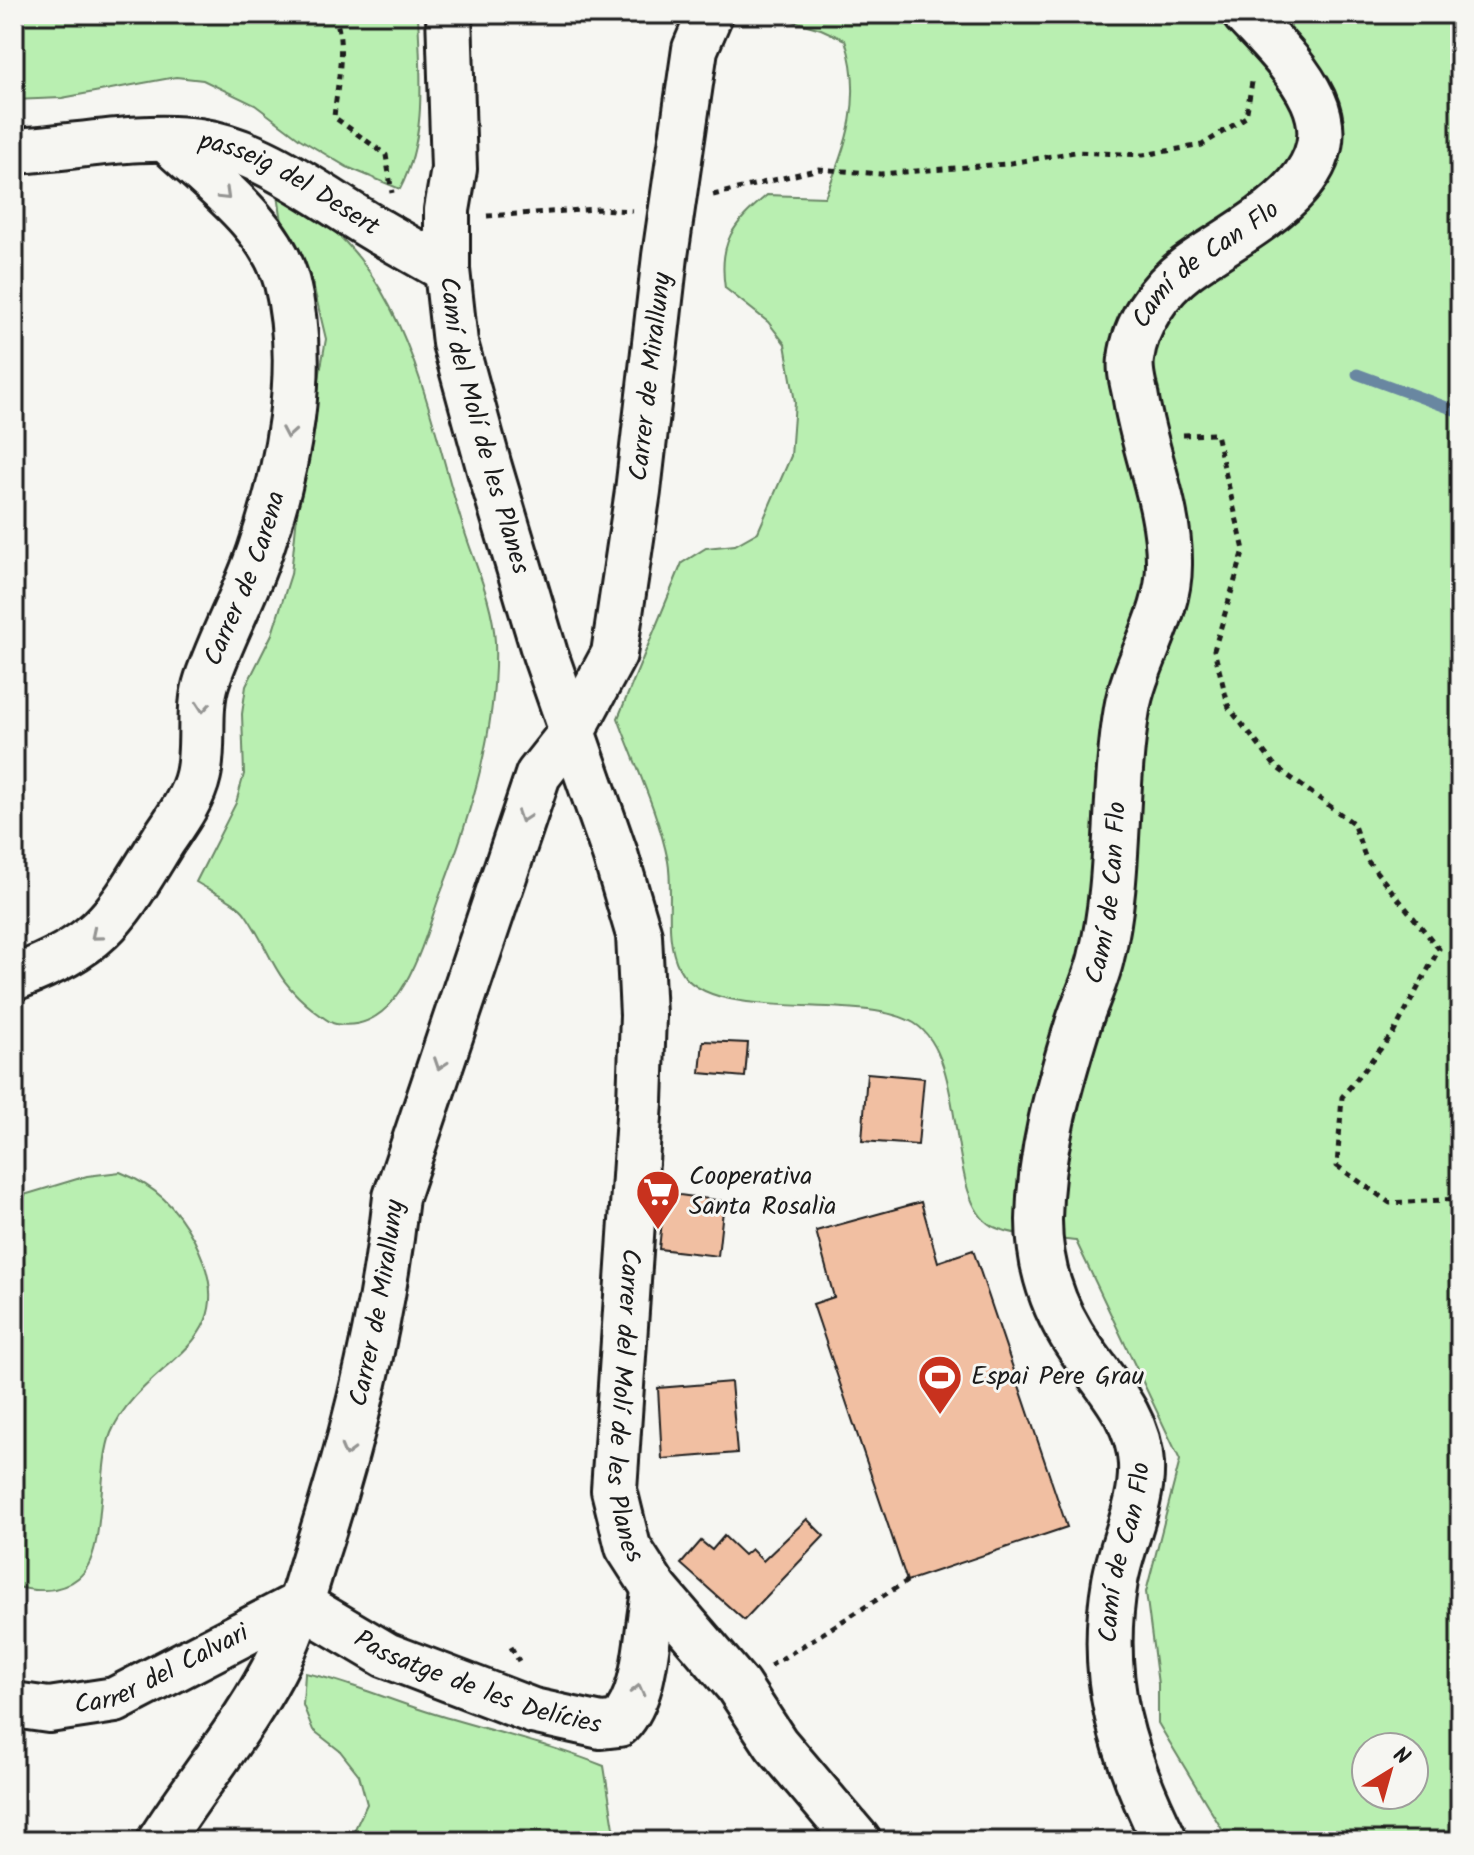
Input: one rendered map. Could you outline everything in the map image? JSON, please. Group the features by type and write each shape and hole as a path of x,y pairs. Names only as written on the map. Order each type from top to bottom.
{"street":[{"name":"Camí del Molí de les Planes","path":"449,14 454,169 447,210 447,270 455,343 545,654 565,741"},
{"name":"Carrer de Miralluny","path":"160,1841 249,1710 280,1657 334,1498 367,1375 389,1261 396,1197 538,775 565,741 614,654 695,49 710,14"},
{"name":"Camí de Can Flo","path":"1165,1841 1121,1742 1110,1672 1115,1581 1140,1489 1139,1441 1126,1414 1070,1333 1040,1261 1042,1163 1058,1086 1101,958 1128,702 1150,646 1170,570 1166,520 1142,435 1130,363 1139,326 1183,271 1268,214 1300,185 1321,142 1314,102 1282,54 1245,14"},
{"name":"Carrer de Carena","path":"14,978 66,956 94,938 116,916 182,811 197,780 202,757 206,683 259,553 282,465 294,371 291,306 286,280 275,255 244,214 168,141"},
{"name":"passeig del Desert","path":"14,151 200,141 270,165 447,270"},
{"name":"Carrer del Molí de les Planes","path":"565,741 639,935 643,1015 640,1102 614,1490 628,1547 655,1589 738,1686 776,1744 858,1841"},
{"name":"Passatge de les Delícies","path":"300,1604 386,1655 533,1711 601,1726 619,1724 631,1711 640,1689 646,1626 655,1589"},
{"name":"Carrer del Calvari","path":"14,1705 49,1710 115,1700 300,1604"}],"path":[{"path":"334,14 339,27 340,51 334,117 386,155 392,179 392,199 380,232"},
{"path":"447,210 493,217 598,209 642,211 819,169 880,174 1005,164 1075,152 1143,155 1202,145 1246,117 1253,80"},
{"path":"1142,435 1216,434 1244,550 1214,650 1229,708 1276,767 1353,823 1366,859 1439,949 1394,1032 1342,1097 1337,1166 1390,1203 1460,1199"},
{"path":"738,1686 907,1581"}],"green space":[{"path":"14,14 418,14 419,125 409,168 400,189 347,167 300,139 255,105 203,80 176,77 62,98 14,100"},
{"path":"769,14 1460,14 1460,1841 1229,1841 1158,1723 1158,1684 1146,1592 1180,1460 1076,1241 1000,1229 992,1226 977,1211 967,1188 943,1066 931,1041 914,1023 889,1014 858,1009 752,1003 720,997 695,986 679,968 674,956 670,929 670,874 664,842 618,718 682,563 706,548 735,545 758,532 791,456 795,402 785,344 768,322 725,288 724,258 726,246 737,225 767,195 825,197 846,139 853,101 853,81 845,40 821,29"},
{"path":"278,195 320,219 354,251 381,290 403,334 487,596 495,642 495,674 487,739 451,866 407,980 394,1000 378,1015 359,1023 333,1023 301,999 281,977 242,910 196,882 236,803 244,774 242,714 246,686 272,634 291,574 300,485 326,339 312,280 283,229"},
{"path":"120,1172 163,1198 187,1228 208,1277 210,1306 201,1329 186,1349 126,1407 111,1433 98,1532 87,1567 78,1578 63,1586 47,1590 22,1588 14,1586 14,1198 87,1176"},
{"path":"305,1673 604,1766 614,1828 607,1841 342,1841 354,1831 367,1804 359,1775 340,1751 313,1730 303,1705"}],"building":[{"path":"703,1041 748,1043 745,1077 700,1073"},
{"path":"867,1073 924,1078 918,1145 862,1141"},
{"path":"665,1193 724,1201 718,1256 659,1249"},
{"name":"Espai Pere Grau","path":"921,1202 938,1262 973,1250 1067,1527 907,1581 813,1304 834,1297 816,1231"},
{"path":"731,1382 737,1453 662,1459 658,1388"},
{"path":"807,1519 824,1536 744,1620 681,1564 701,1541 712,1550 724,1536 744,1555 751,1549 763,1561"}],"waterway":[{"path":"1357,374 1460,412"}],"place":[{"name":"Cooperativa Santa Rosalia","path":"658,1231"},
{"name":"Espai Pere Grau","path":"940,1416"}]}
